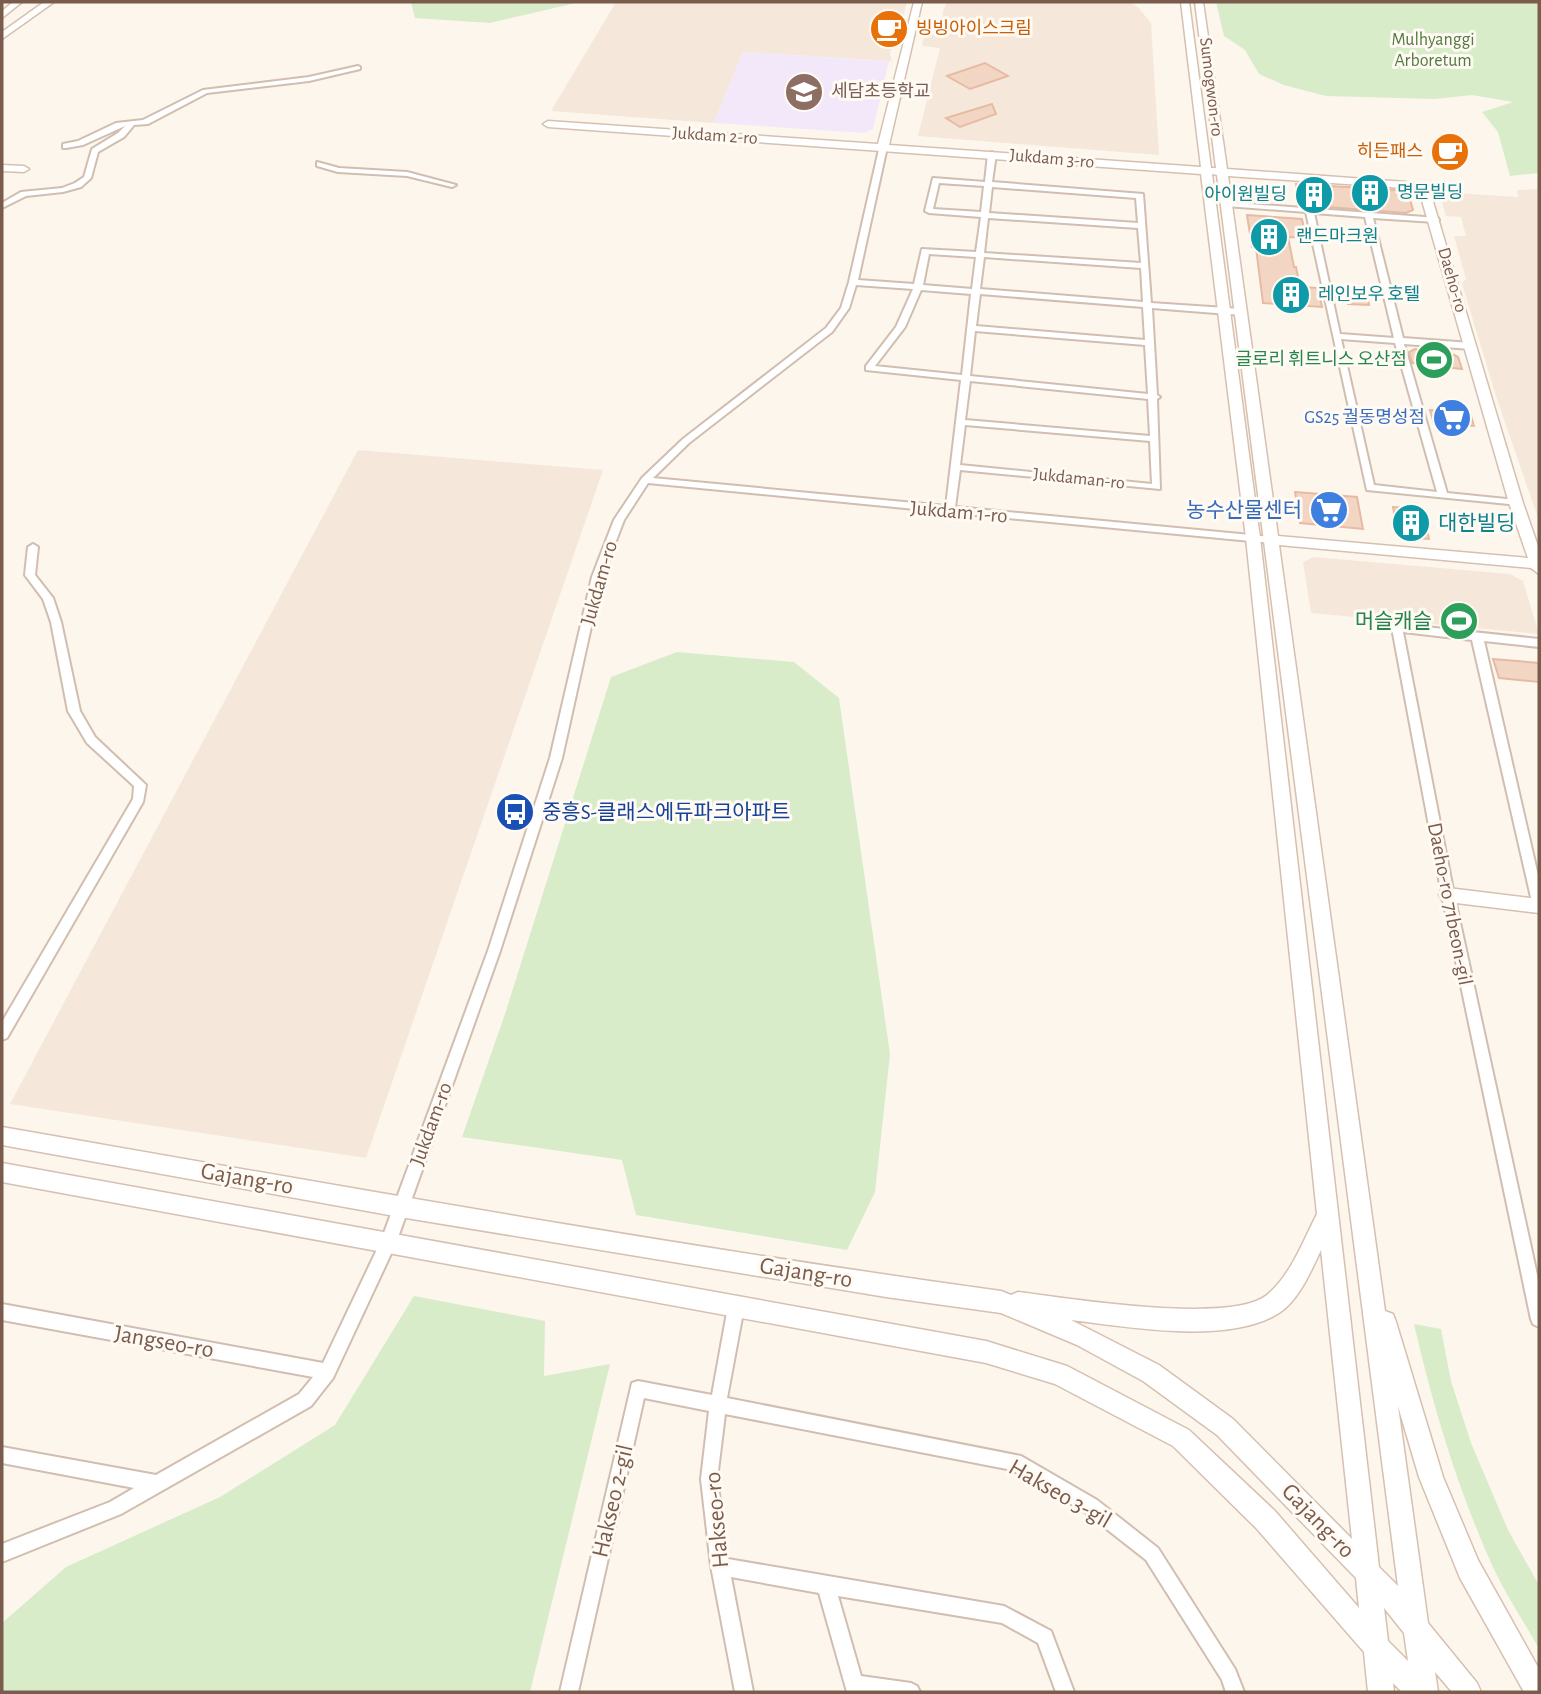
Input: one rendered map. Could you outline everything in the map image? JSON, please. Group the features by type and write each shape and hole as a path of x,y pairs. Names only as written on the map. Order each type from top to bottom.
{"street":[{"path":"2,15 18,2"},
{"path":"2,36 50,2"},
{"name":"Jukdam-ro","path":"388,1243 494,951 552,771 597,577 619,520 645,480 685,441 829,330 845,308 919,2"},
{"name":"Sumogwon-ro","path":"1185,2 1253,538 1376,1647"},
{"name":"Sumogwon-ro","path":"1199,2 1369,1266"},
{"path":"66,146 131,124 145,122 205,91 309,79 358,68"},
{"path":"2,206 24,194 63,190 78,185 87,178 95,151 121,135 131,124"},
{"name":"Jukdam 2-ro","path":"548,124 883,147"},
{"name":"Jukdam 3-ro","path":"883,147 1222,173"},
{"path":"950,511 992,154"},
{"path":"320,163 338,170 407,174 452,185"},
{"path":"2,168 24,169"},
{"name":"Daeho-ro","path":"1222,173 1406,185 1426,195 1516,503 1539,566"},
{"name":"Jukdaman-ro","path":"955,467 1157,487 1155,397 1148,343 1145,266 1140,195 936,180 929,211 1142,226"},
{"path":"1226,204 1435,220"},
{"path":"1309,210 1370,488 1516,503"},
{"path":"1368,215 1399,341 1442,494"},
{"path":"1145,266 925,251 920,286 902,328 869,368 1155,397"},
{"path":"853,282 1241,312"},
{"path":"971,328 1148,343"},
{"path":"1336,336 1471,346"},
{"path":"960,422 1155,439"},
{"name":"Jukdam 1-ro","path":"645,480 1273,540"},
{"path":"1273,540 1539,566"},
{"path":"2,1034 139,799 140,785 91,740 74,710 48,598 30,575 33,547"},
{"name":"Daeho-ro 71beon-gil","path":"1539,643 1397,628 1448,895 1539,1319"},
{"path":"1448,895 1539,906 1477,636"},
{"name":"Gajang-ro","path":"2,1136 400,1207 886,1286 1001,1302 1085,1336 1152,1373 1226,1427 1416,1625 1468,1692"},
{"name":"Gajang-ro","path":"2,1173 986,1352 1059,1374 1181,1438 1266,1520 1376,1647 1422,1692"},
{"path":"1001,1302 1189,1320 1240,1317 1270,1306 1289,1289 1328,1215"},
{"path":"2,1553 115,1508 305,1400 327,1372 388,1243"},
{"path":"1369,1266 1416,1625 1422,1692"},
{"path":"1369,1266 1431,1477 1469,1569 1538,1692"},
{"name":"Hakseo-ro","path":"736,1307 718,1405 709,1479 720,1566 744,1692"},
{"name":"Jangseo-ro","path":"2,1312 327,1372"},
{"name":"Hakseo 2-gil","path":"569,1692 638,1389 718,1405"},
{"name":"Hakseo 3-gil","path":"718,1405 1015,1462 1091,1506 1152,1554 1229,1675 1235,1692"},
{"path":"2,1455 157,1484"},
{"path":"720,1566 1004,1615 1045,1637 1065,1692"},
{"path":"826,1585 855,1688 911,1692"},
{"path":"1376,1647 1381,1692"}],"shaded area":[{"path":"616,2 907,2 903,17 897,23 890,54 892,61 743,52 714,123 551,111"},
{"path":"947,2 1128,2 1138,7 1151,23 1159,155 918,136 940,48 922,46 925,30 942,32 943,11"},
{"name":"세담초등학교","path":"743,52 889,61 873,129 865,133 714,123"},
{"path":"1539,189 1539,521 1497,399 1462,284 1466,279 1454,236 1466,236 1461,217 1446,216 1439,192 1518,197 1517,190"},
{"path":"358,450 603,470 366,1158 10,1104"},
{"path":"1313,557 1510,574 1523,581 1539,634 1311,613 1303,562"}],"green space":[{"path":"411,2 580,2 490,23 415,18"},
{"name":"Mulhyanggi Arboretum","path":"1216,2 1539,2 1539,173 1510,176 1498,132 1482,112 1513,102 1472,95 1435,99 1326,96 1284,85 1259,74 1245,50 1224,36"},
{"path":"677,652 794,662 839,698 890,1054 875,1192 847,1250 636,1215 622,1160 462,1137 505,1014 611,677"},
{"path":"414,1296 545,1321 544,1376 610,1364 530,1692 2,1692 2,1623 66,1567 220,1497 335,1425"},
{"path":"1414,1324 1441,1329 1451,1381 1471,1443 1508,1530 1539,1585 1539,1649 1497,1576 1479,1536 1438,1416"}],"building":[{"path":"985,63 1008,76 970,89 947,76"},
{"path":"992,104 996,114 960,127 946,118"},
{"path":"1296,184 1397,190 1409,196 1413,210 1406,213 1301,205"},
{"path":"1247,215 1302,219 1306,238 1288,237 1294,267 1300,287 1318,288 1322,307 1263,303 1256,248 1252,247"},
{"path":"1344,288 1366,290 1369,305 1348,304"},
{"name":"글로리 휘트니스 오산점","path":"1415,349 1447,351 1458,357 1462,369 1412,363 1409,352"},
{"name":"GS25 궐동명성점","path":"1430,410 1470,413 1474,426 1434,423"},
{"name":"농수산물센터","path":"1295,492 1357,497 1363,529 1300,523"},
{"name":"대한빌딩","path":"1393,507 1422,509 1429,539 1399,537"},
{"path":"1493,659 1539,663 1539,682 1499,678"}],"place":[{"name":"빙빙아이스크림","path":"889,29"},
{"name":"세담초등학교","path":"804,92"},
{"name":"히든패스","path":"1450,152"},
{"name":"명문빌딩","path":"1370,193"},
{"name":"아이원빌딩","path":"1314,195"},
{"name":"랜드마크원","path":"1269,237"},
{"name":"레인보우 호텔","path":"1291,295"},
{"name":"글로리 휘트니스 오산점","path":"1434,360"},
{"name":"GS25 궐동명성점","path":"1452,418"},
{"name":"농수산물센터","path":"1329,510"},
{"name":"대한빌딩","path":"1411,523"},
{"name":"머슬캐슬","path":"1459,621"},
{"name":"중흥S-클래스에듀파크아파트","path":"515,812"}]}
